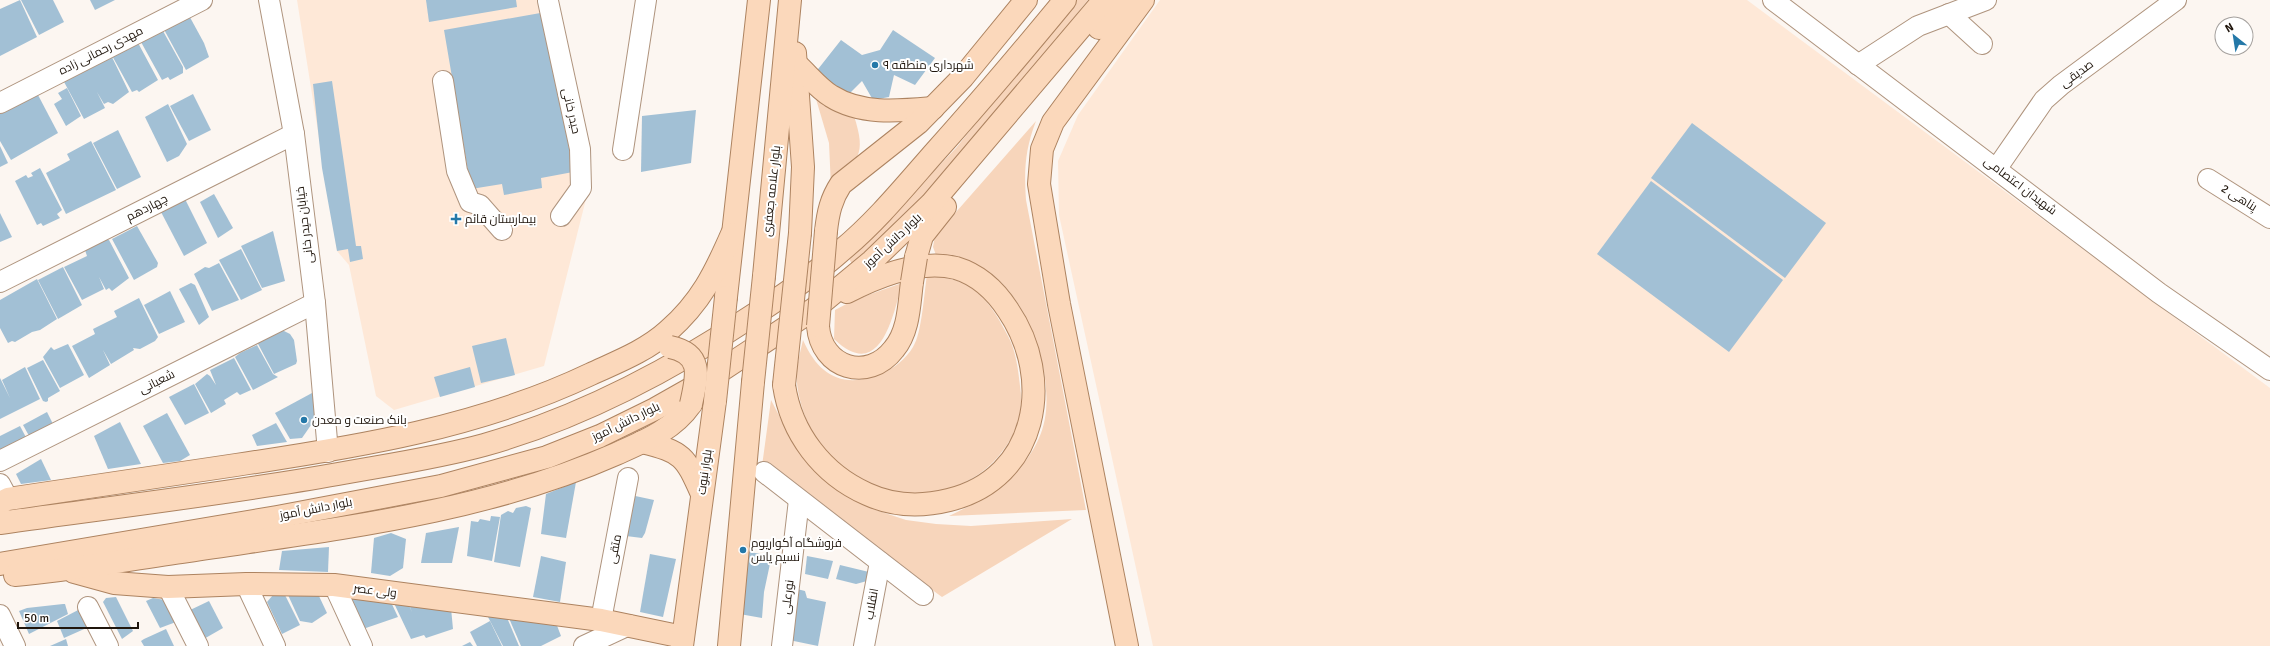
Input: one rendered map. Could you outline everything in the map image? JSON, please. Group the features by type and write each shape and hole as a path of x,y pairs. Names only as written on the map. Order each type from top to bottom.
{"main road":[{"path":"3,496 328,452 426,432 495,411 571,384 642,350 667,332 694,305 716,271 732,234 759,0"},
{"path":"1026,0 963,77 933,108 918,123 841,184 833,196 828,214 816,317 819,337 823,347 829,355 839,363 851,367 861,367 882,361 894,349 904,334 916,257 919,244 927,229 1122,0"},
{"path":"0,523 258,488 432,458 485,445 533,429 581,410 636,385 707,346 779,298 842,251 890,204 1009,69 1065,0"},
{"name":"بلوار دانش آموز","path":"0,564 277,517 441,486 547,457 600,436 655,409 816,317 931,204 1104,0"},
{"path":"1127,646 1059,304 1039,184 1042,149 1053,122 1143,0"},
{"path":"789,8 797,66 803,166 800,233 784,385 793,421 803,439 815,455 851,487 880,501 907,505 932,504 957,498 978,489 994,477 1008,463 1024,440 1029,427 1034,397 1032,371 1026,342 1015,320 999,297 974,276 955,268 941,266 926,266 899,271 852,289 816,317"},
{"name":"بلوار علامه جعفری","path":"728,646 789,8"},
{"path":"797,66 831,96 859,108 897,111 933,108"},
{"name":"بلوار نبوت","path":"682,642 715,401 732,234"},
{"path":"0,576 67,570 360,526 466,504 549,481 642,442 675,423 691,404 697,378 694,361 684,350 670,347 642,350"},
{"path":"642,442 667,448 680,456 689,465 702,494"},
{"name":"ولی عصر","path":"67,570 114,584 168,587 246,584 334,586 601,620 629,625 682,642"}],"street":[{"name":"مهدی رحمانی زاده","path":"0,103 202,0"},
{"name":"خیابان حیدر خانی","path":"269,0 294,134 315,303 328,452"},
{"path":"623,150 646,0"},
{"name":"شهیدان اعتصامی","path":"1773,0 2159,292 2270,370"},
{"path":"1858,65 1918,26 1986,0"},
{"name":"صدیقی","path":"1997,168 2044,100 2061,85 2176,0"},
{"name":"حیدر خانی","path":"548,1 580,149 581,188 561,216"},
{"path":"1949,14 1982,44"},
{"path":"443,81 457,171 470,202 480,205 502,230"},
{"name":"چهاردهم","path":"0,282 294,134"},
{"name":"پناهی 2","path":"2208,178 2270,218"},
{"name":"شعبانی","path":"0,461 315,303"},
{"path":"764,472 923,595"},
{"name":"متقی","path":"601,620 628,478"},
{"name":"نورعلی","path":"782,646 799,500"},
{"name":"انقلاب","path":"864,646 880,562"},
{"path":"246,584 275,646"},
{"path":"334,586 362,646"},
{"path":"168,587 198,646"},
{"path":"88,608 108,646"},
{"path":"0,615 15,646"},
{"path":"584,646 629,625"}],"shaded area":[{"name":"بیمارستان قائم","path":"297,0 548,0 589,187 544,366 394,410 376,396 349,265 337,251"},
{"path":"1075,0 1088,0 962,155 887,233 852,264 847,255 914,192 956,148"},
{"path":"1160,0 1747,0 2270,388 2270,646 1153,646 1059,215 1058,161 1078,115"},
{"path":"816,99 854,116 860,140 860,149 854,163 831,187 829,143"},
{"path":"1036,121 1027,151 1025,179 1026,200 1086,510 949,516 977,502 989,494 1013,476 1023,465 1039,438 1045,419 1047,396 1044,373 1038,349 1030,326 1018,304 1005,286 984,269 964,261 936,255 933,247 935,236"},
{"path":"927,275 943,277 967,286 977,292 993,310 1011,342 1015,354 1021,395 1020,413 1015,430 1007,445 988,467 973,478 937,492 917,494 898,493 879,489 860,480 826,454 814,436 804,414 798,391 797,369 803,340 809,352 825,371 844,379 855,380 867,378 881,374 895,366 907,356 916,341 921,323"},
{"path":"902,283 889,327 882,340 873,350 863,354 850,351 834,339 835,310 854,300"},
{"path":"771,400 785,427 847,495 876,510 906,520 936,524 971,526 1072,519 942,597 762,466"}],"building":[{"path":"20,0 37,37 0,56 0,9"},
{"path":"21,0 53,0 64,22 39,35"},
{"path":"90,0 115,0 95,10"},
{"path":"426,0 516,0 517,7 429,22"},
{"path":"186,10 204,43 209,57 186,70 161,24"},
{"path":"546,12 573,172 541,178 542,188 504,195 502,184 471,189 444,30"},
{"name":"شهرداری منطقه ۹","path":"893,30 935,58 915,85 894,75 889,97 873,100 862,81 845,98 815,73 841,40 862,55 880,50"},
{"path":"163,31 183,67 183,73 170,80 168,77 162,80 141,42"},
{"path":"137,41 158,80 139,92 137,90 132,92 110,52"},
{"path":"108,49 129,92 113,104 108,102 104,104 97,92 105,108 84,119 63,80"},
{"path":"332,81 356,246 361,246 363,259 350,262 348,249 337,251 322,168 313,84"},
{"path":"67,88 81,116 66,126 54,104 62,99 58,93"},
{"path":"193,94 211,130 189,141 170,106"},
{"path":"38,95 58,133 11,160 0,141 0,114"},
{"path":"168,104 187,144 179,156 167,162 145,117"},
{"path":"696,110 691,163 641,172 642,116"},
{"path":"1692,123 1826,223 1785,278 1651,178"},
{"path":"118,130 141,177 117,189 93,143"},
{"path":"91,141 116,190 66,214 46,173 70,160 67,154"},
{"path":"0,146 8,163 0,167"},
{"path":"40,168 62,210 57,214 60,218 43,226 41,223 37,225 15,181 26,175 28,178 33,176 31,173"},
{"path":"1651,181 1783,280 1729,352 1597,254"},
{"path":"214,194 233,228 218,238 200,202"},
{"path":"185,199 207,243 184,256 161,212"},
{"path":"0,213 12,237 0,242"},
{"path":"137,226 158,263 157,267 134,280 112,239"},
{"path":"273,231 285,281 262,288 241,246"},
{"path":"105,239 109,240 129,278 112,291 109,288 106,290 99,277 104,289 82,300 64,267 87,256 85,250"},
{"path":"241,249 262,290 241,300 219,260"},
{"path":"219,263 239,300 212,311 194,274 205,267 209,268"},
{"path":"63,267 82,305 58,319 38,280"},
{"path":"37,279 57,319 40,330 32,332 15,342 12,341 8,343 0,328 0,300"},
{"path":"191,283 195,285 209,317 199,325 179,289"},
{"path":"170,291 185,322 159,334 144,305"},
{"path":"139,298 158,337 155,341 140,349 133,348 134,350 111,364 103,350 110,365 89,378 72,346 95,334 93,329 117,317 114,311"},
{"path":"282,330 290,334 294,340 297,361 296,364 274,374 257,342"},
{"path":"506,338 515,375 481,383 472,346"},
{"path":"68,344 84,375 60,388 43,357 51,347 54,350"},
{"path":"257,345 273,374 278,377 253,390 235,357"},
{"path":"234,358 251,390 240,395 237,392 224,400 226,404 211,413 195,384 207,374 216,385 210,370"},
{"path":"43,360 60,391 48,398 48,401 46,402 43,401 27,368"},
{"path":"25,367 40,399 0,419 0,378 10,398 2,380"},
{"path":"470,367 475,387 440,397 434,377"},
{"path":"194,384 209,413 185,425 169,397"},
{"path":"312,393 315,394 318,415 302,438 290,439 275,413"},
{"path":"47,412 56,430 33,443 23,425"},
{"path":"167,413 190,455 180,461 163,463 143,426"},
{"path":"120,422 141,464 108,469 94,436"},
{"path":"276,423 287,442 257,446 252,435"},
{"path":"20,426 29,443 0,450 0,436"},
{"path":"41,459 51,480 21,484 16,474"},
{"path":"576,482 566,538 541,534 546,494"},
{"path":"626,494 654,500 645,533 642,538 618,535"},
{"path":"526,506 531,508 520,567 494,562 501,515 508,511 513,513 516,508"},
{"path":"491,516 500,517 492,561 467,556 471,521 478,522 480,519 490,521"},
{"path":"459,527 452,563 421,563 426,533"},
{"path":"391,533 406,539 403,568 390,576 371,573 374,538"},
{"path":"329,547 328,572 279,570 282,551"},
{"path":"740,550 770,556 771,559 764,592 762,618 734,613"},
{"path":"650,554 676,559 663,617 640,612"},
{"path":"541,556 566,562 560,602 533,597"},
{"path":"807,556 833,561 828,579 805,574"},
{"path":"840,565 869,572 867,581 856,584 836,579"},
{"path":"793,588 805,591 807,598 826,602 818,646 784,639"},
{"path":"283,591 300,625 282,634 267,602 273,595"},
{"path":"318,594 327,613 312,623 300,621 288,595"},
{"path":"116,597 133,631 122,639 103,602 106,598"},
{"path":"153,598 165,600 176,622 160,628 146,601"},
{"path":"350,598 389,598 398,617 363,629"},
{"path":"392,599 407,601 412,612 410,607 412,605 451,608 453,629 426,638 424,635 411,639"},
{"path":"209,601 223,628 202,640 186,612"},
{"path":"65,604 68,614 29,634 19,611 27,608"},
{"path":"82,608 91,626 64,638 57,621"},
{"path":"505,613 519,646 503,646 488,617"},
{"path":"508,616 556,623 561,636 541,646 521,646"},
{"path":"490,621 502,646 477,646 470,632"},
{"path":"166,629 174,646 144,646 141,641"},
{"path":"66,639 68,646 50,646"},
{"path":"470,642 473,646 462,646"}],"place":[{"name":"شهرداری منطقه ۹","path":"875,65"},
{"name":"بیمارستان قائم","path":"456,219"},
{"name":"بانک صنعت و معدن","path":"304,420"},
{"name":"فروشگاه آکواریوم نسیم یاس","path":"743,550"}]}
